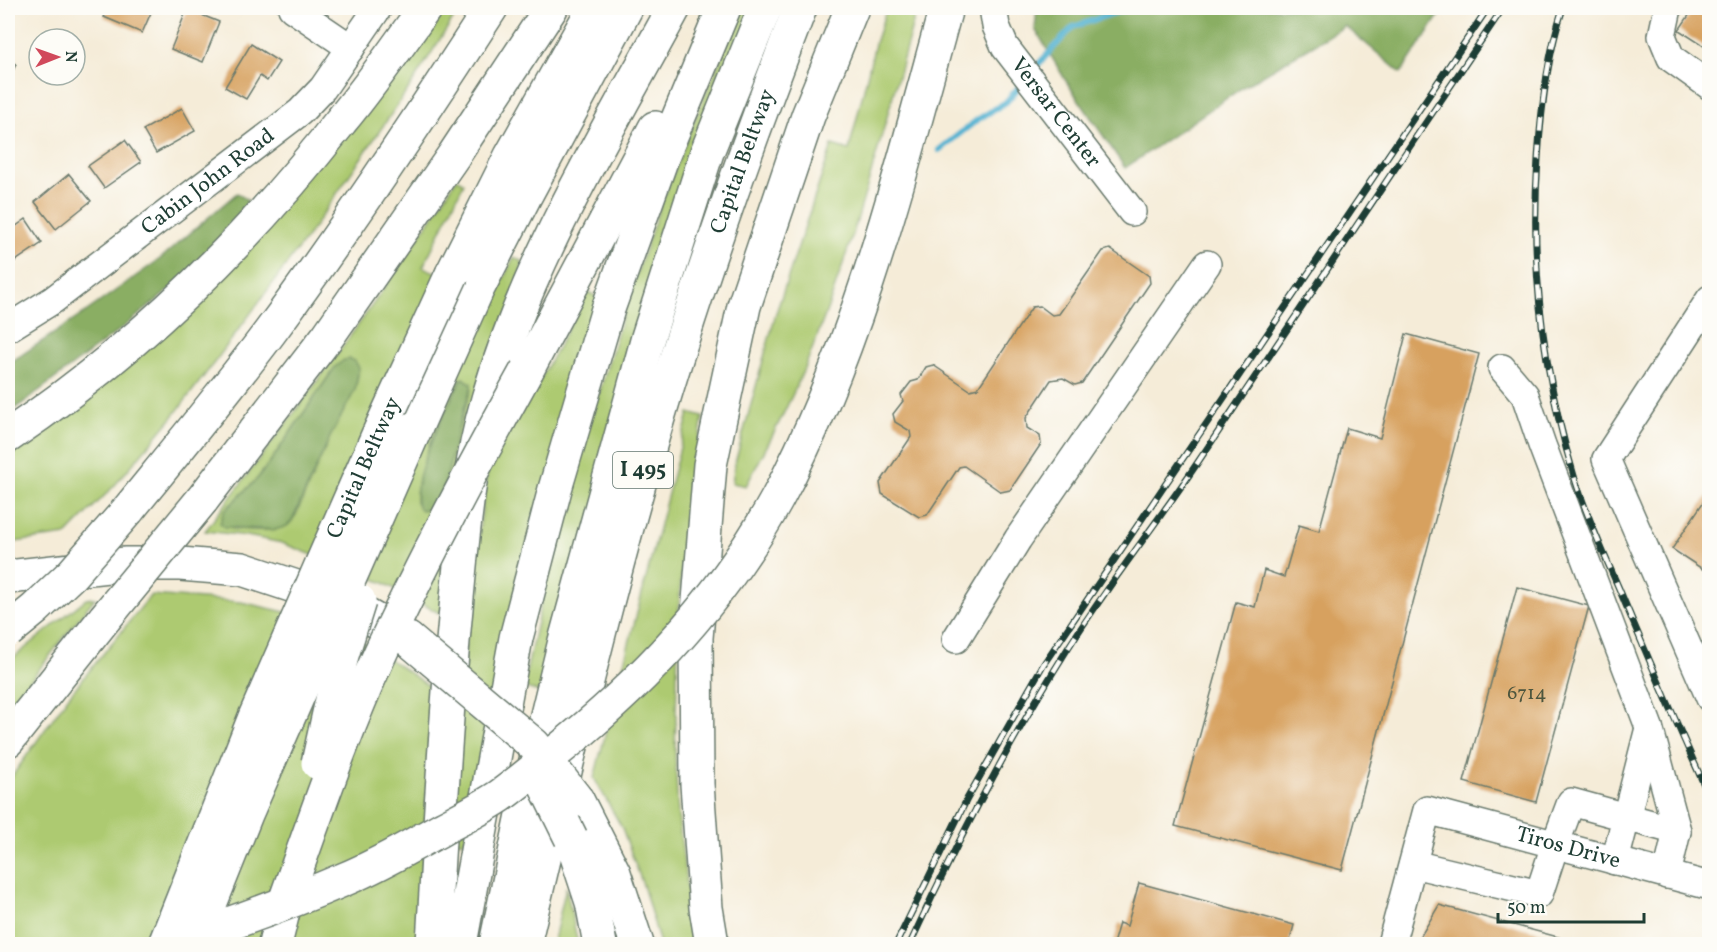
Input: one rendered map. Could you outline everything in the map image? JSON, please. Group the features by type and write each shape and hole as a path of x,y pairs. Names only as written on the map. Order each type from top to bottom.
{"highway":[{"path":"8,436 39,415 133,341 252,226 341,122 425,8"},
{"path":"8,631 72,574 203,418 309,278 412,129 491,8"},
{"path":"8,740 202,500 334,327 454,155 551,8"},
{"name":"Capital Beltway","path":"167,945 255,717 378,435 464,282 511,156 594,8"},
{"path":"276,945 342,656 379,536 464,282 536,176 626,8"},
{"path":"433,945 446,724 459,572 468,495 487,400 540,262 593,154 674,8"},
{"path":"287,896 339,752 380,655 425,560 718,8"},
{"path":"460,945 516,638 552,500 608,309 663,155 724,8"},
{"path":"496,945 524,810 565,641 648,337 707,152 765,8"},
{"name":"Capital Beltway","path":"524,945 578,712 653,433 731,190 800,8"},
{"path":"712,945 706,908 697,784 696,638 711,465 744,306 808,116 852,8"},
{"path":"167,945 217,929 347,879 417,843 499,796 598,718 666,652 681,634 725,581 776,500 822,403 862,294 906,153 946,8"},
{"path":"194,945 246,814 416,426"},
{"path":"8,608 44,582 128,510"},
{"path":"8,577 126,564 180,564 242,569 345,603 408,639 534,745 577,800 614,873 637,945"},
{"path":"470,690 534,764 571,838 592,902 600,945"}],"street":[{"path":"292,8 351,48"},
{"name":"Cabin John Road","path":"8,327 52,300 300,112 323,88 378,8"},
{"name":"Versar Center","path":"993,8 996,26 1005,47 1132,212"},
{"path":"1668,8 1662,36 1671,58 1710,86"},
{"path":"956,639 1018,539 1207,264"},
{"path":"1710,299 1606,459 1710,698"},
{"path":"1502,368 1525,395 1649,727 1677,831 1667,875"},
{"path":"1615,861 1649,727"},
{"path":"1390,945 1413,864 1539,894 1572,802 1677,831"},
{"name":"Tiros Drive","path":"1413,864 1427,810 1710,886"}],"green space":[{"path":"442,8 460,8 409,88 312,230 171,419 115,485 66,535 8,543 8,456 44,430"},
{"path":"742,8 755,8 539,692 523,687 546,580 567,499 625,308 657,215"},
{"path":"887,8 917,8 844,260 808,361 774,433 746,486 732,483 735,463 776,313 832,145 849,150 876,40"},
{"path":"1037,8 1444,8 1401,73 1345,26 1246,85 1125,168 1066,81 1035,29"},
{"path":"457,178 464,183 423,267 494,298 514,257 523,262 441,614 384,583 282,543 205,531 335,358 428,224","holes":["330,374 358,375 355,390 330,437 296,515 290,522 275,529 232,529 242,494 275,455","461,379 471,389 455,440 446,480 435,506 416,503 416,492 430,442"]},
{"path":"237,193 247,200 247,210 188,275 125,326 8,414 8,364 160,259"},
{"path":"588,292 599,298 464,842 450,839 469,600 490,454 536,387"},
{"path":"344,360 355,361 359,368 355,390 330,437 292,521 287,526 275,530 225,527 220,523 224,511 257,479 335,367"},
{"path":"463,378 471,383 471,389 441,495 432,508 419,509 416,497 423,465 438,427"},
{"path":"689,413 703,417 685,529 679,606 675,752 678,815 694,944 660,944 643,885 622,828 594,778"},
{"path":"151,595 241,602 285,612 334,629 367,644 433,689 418,944 8,944 8,782 68,697"},
{"path":"95,598 8,709 8,662 86,599"},
{"path":"566,887 578,944 553,944"}],"building":[{"path":"108,8 153,8 142,33 104,17"},
{"path":"1694,8 1710,8 1710,50 1679,30"},
{"path":"187,9 219,22 203,62 171,49"},
{"path":"251,44 279,62 267,81 260,76 246,99 225,87"},
{"path":"8,60 16,64 8,82"},
{"path":"182,108 195,131 156,153 143,130"},
{"path":"125,140 141,162 104,188 88,166"},
{"path":"69,174 91,201 56,229 35,202"},
{"path":"26,219 42,243 8,266 8,232"},
{"path":"1110,249 1149,276 1150,283 1082,383 1075,385 1063,378 1051,380 1026,418 1027,428 1040,436 1041,444 1010,490 1001,492 964,466 959,467 927,515 919,517 882,494 880,483 911,437 910,431 895,422 893,414 903,401 901,395 911,382 918,380 926,367 933,365 970,390 978,388 1032,307 1040,306 1052,315 1059,314 1103,251"},
{"path":"1406,334 1479,354 1342,870 1175,826 1236,602 1255,607 1264,570 1284,577 1299,525 1319,531 1347,428 1380,438"},
{"path":"1710,492 1710,574 1672,549"},
{"path":"1517,587 1589,606 1536,802 1464,782"},
{"path":"1139,883 1294,925 1289,944 1113,944 1119,923 1127,926"},
{"path":"1439,905 1584,944 1416,944"}],"waterway":[{"path":"1032,71 1073,27 1129,8"},
{"path":"939,150 977,120 1006,102 1024,81"}],"railway":[{"path":"896,944 967,799 1043,665 1488,8"},
{"path":"910,944 985,792 1026,717 1070,645 1198,462 1503,8"},
{"path":"1563,8 1557,26 1543,101 1536,199 1541,319 1554,398 1574,476 1597,538 1710,798"}]}
